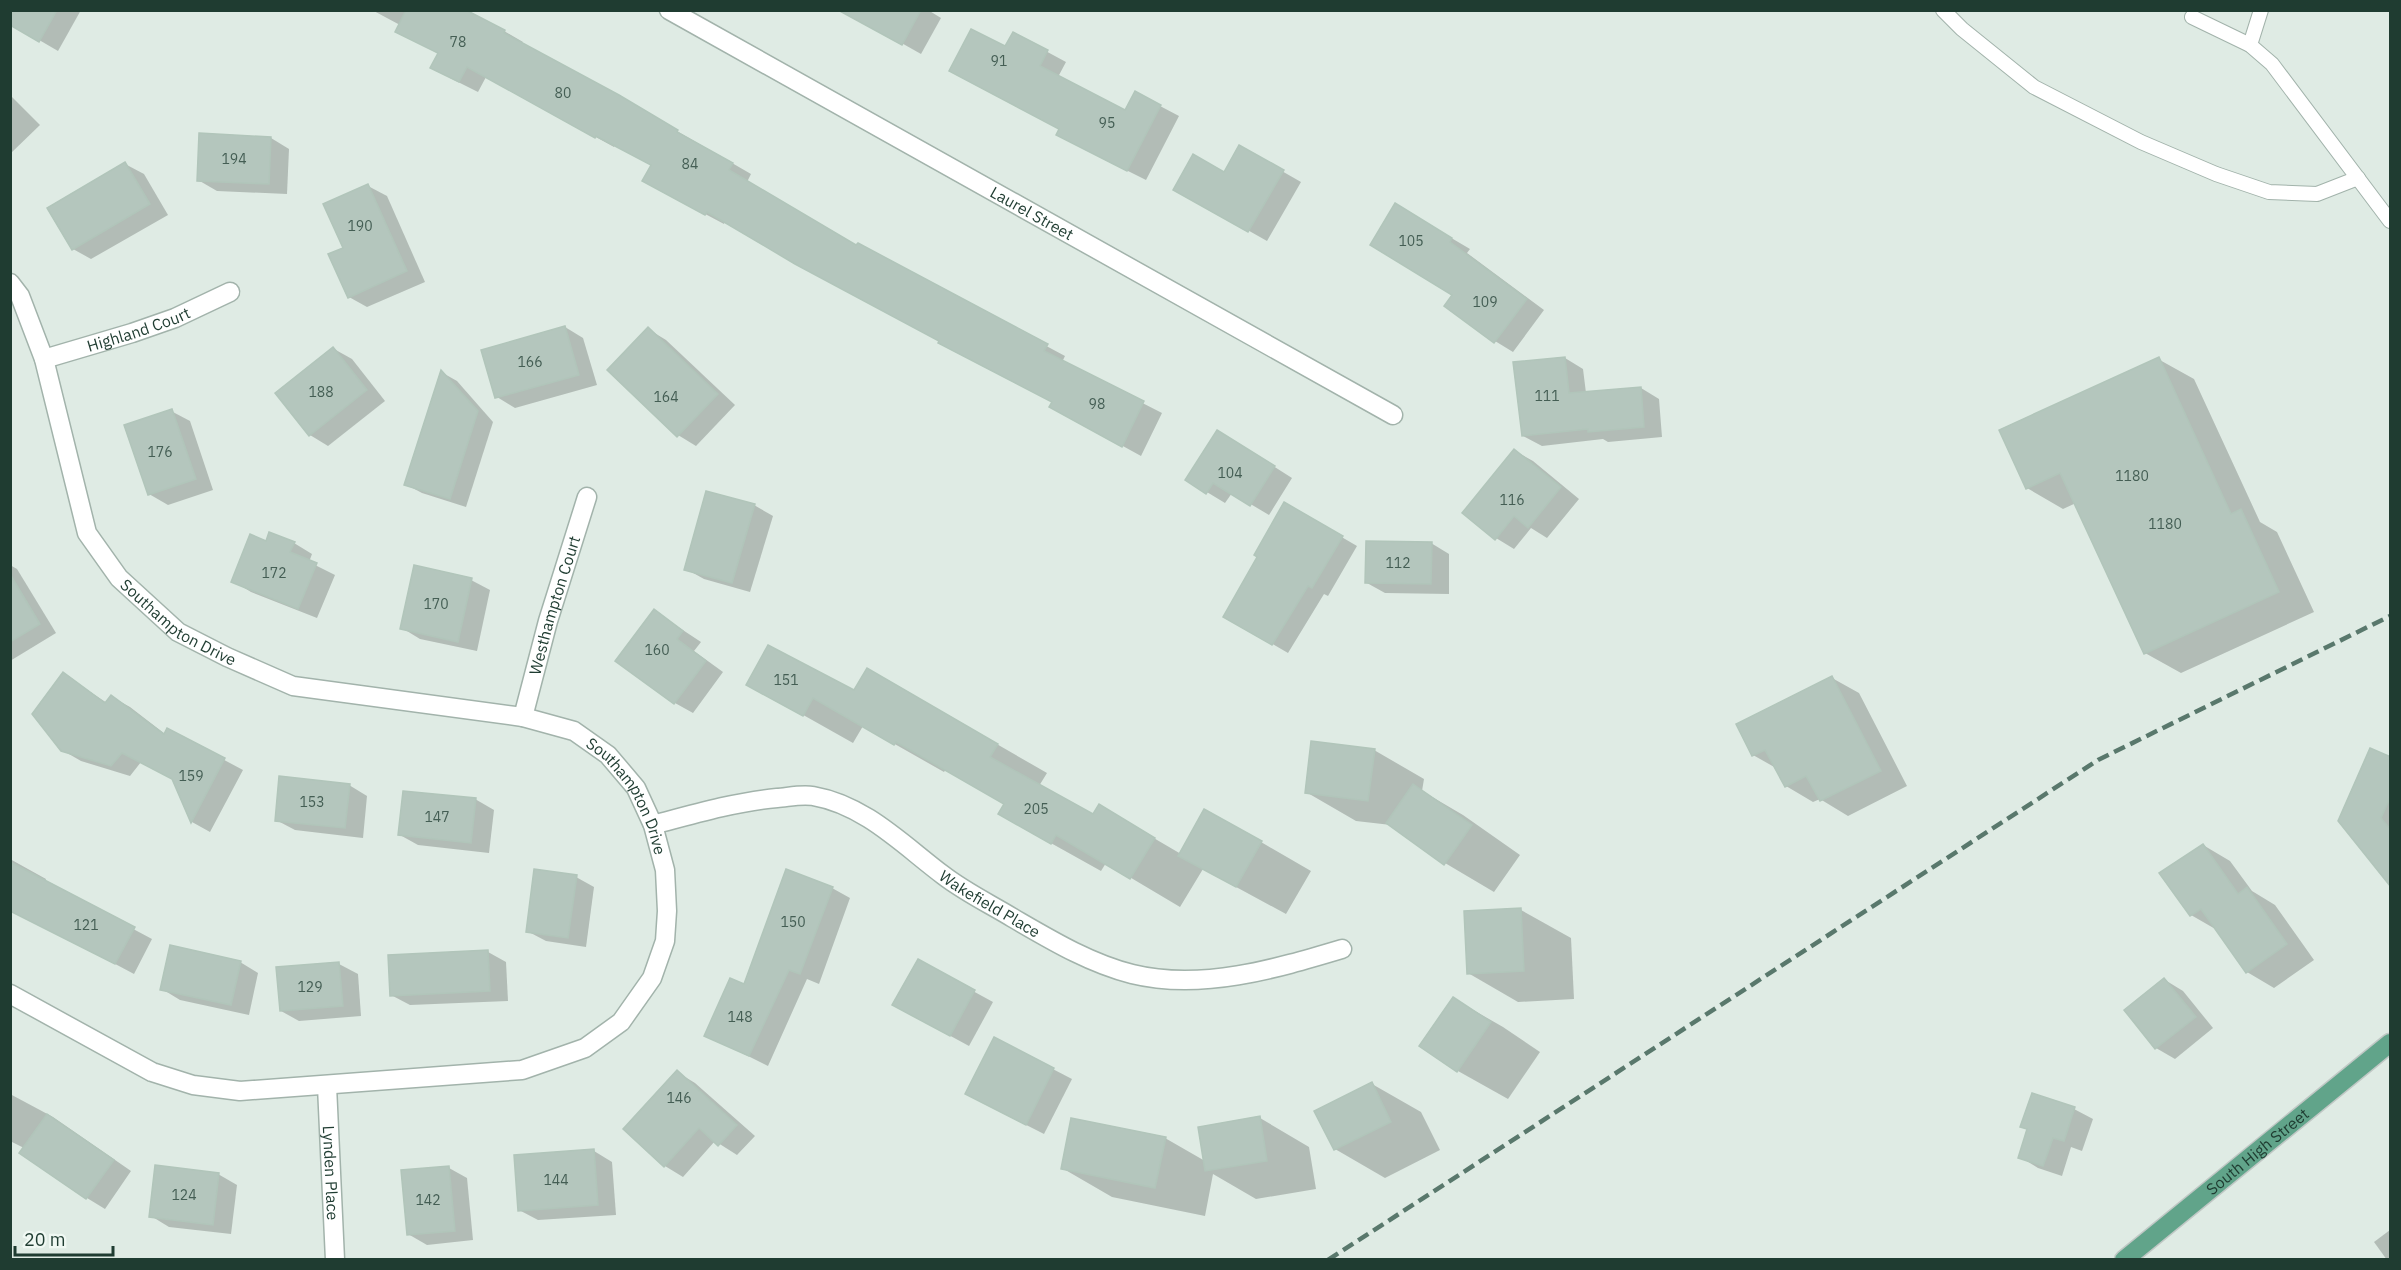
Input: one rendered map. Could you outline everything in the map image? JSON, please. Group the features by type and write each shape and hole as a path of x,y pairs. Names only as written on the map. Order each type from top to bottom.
{"main road":[{"name":"South High Street","path":"2124,1260 2391,1043"}],"street":[{"name":"Laurel Street","path":"669,10 1393,415"},
{"name":"Southampton Drive","path":"10,283 20,296 44,358 87,533 119,578 178,632 226,657 293,686 523,717 574,731 608,754 636,788 653,825 665,870 667,911 665,941 652,978 621,1022 585,1048 522,1070 240,1091 193,1085 152,1072 10,994"},
{"name":"Highland Court","path":"44,358 175,318 230,292"},
{"name":"Westhampton Court","path":"523,717 548,621 587,497"},
{"name":"Wakefield Place","path":"653,825 727,805 774,798 805,795 839,802 864,814 954,883 1036,932 1091,960 1150,977 1186,980 1213,978 1262,970 1342,949"},
{"name":"Lynden Place","path":"327,1086 335,1260"}],"lane":[{"path":"1943,10 1962,29 2034,87 2141,142 2216,174 2269,192 2317,194 2358,178"},
{"path":"2250,45 2261,10"},
{"path":"2192,18 2250,45 2272,64 2391,221"}],"building":[{"path":"10,10 57,10 39,42 10,25"},
{"path":"406,10 466,10 505,30 504,33 619,95 678,130 677,132 733,163 729,170 856,245 858,243 1048,344 1044,351 1144,401 1122,447 1049,407 1052,402 938,343 939,341 795,264 707,212 705,215 642,181 651,165 596,136 595,138 467,67 459,82 430,68 438,53 395,32"},
{"path":"838,10 921,10 902,45"},
{"path":"971,29 1005,46 1013,32 1048,50 1040,66 1125,110 1135,91 1161,105 1127,171 1056,135 1059,129 949,71"},
{"path":"199,133 271,137 269,184 197,181"},
{"path":"1239,145 1284,170 1248,232 1173,190 1193,154 1224,172"},
{"path":"125,162 150,204 72,250 47,208"},
{"path":"368,184 407,271 348,298 328,254 343,248 323,204"},
{"path":"1395,203 1452,238 1450,242 1527,299 1494,343 1444,306 1452,295 1370,245"},
{"path":"565,326 579,375 495,398 481,350"},
{"path":"648,327 718,394 677,437 607,370"},
{"path":"333,347 367,390 309,436 275,393"},
{"path":"1565,357 1569,393 1641,387 1644,427 1588,432 1588,429 1522,436 1513,362"},
{"path":"2159,357 2231,514 2241,509 2279,592 2144,654 2060,473 2026,489 1999,430"},
{"path":"441,370 478,411 450,499 404,485"},
{"path":"172,409 196,479 148,495 124,425"},
{"path":"1217,430 1275,466 1250,506 1213,483 1206,494 1185,480"},
{"path":"1514,449 1561,487 1528,528 1514,516 1495,540 1462,513"},
{"path":"706,491 755,504 732,583 684,570"},
{"path":"1284,502 1343,536 1312,588 1308,586 1272,645 1223,617 1257,557 1254,555"},
{"path":"269,532 295,542 290,552 317,563 298,609 231,582 250,534 266,541"},
{"path":"1366,541 1432,542 1431,584 1365,583"},
{"path":"414,565 472,578 458,642 400,629"},
{"path":"10,574 40,624 10,642"},
{"path":"654,609 683,631 677,639 706,661 674,704 615,661"},
{"path":"768,645 854,690 867,668 998,744 990,757 1093,814 1099,804 1155,838 1130,879 1056,835 1051,844 998,814 1004,804 896,742 894,745 813,698 803,716 746,685"},
{"path":"63,672 105,703 111,695 164,734 167,728 225,758 191,823 172,779 122,753 111,766 61,751 32,714"},
{"path":"1832,676 1881,771 1820,801 1806,776 1785,787 1765,750 1752,756 1736,724"},
{"path":"1311,741 1375,749 1368,801 1305,793"},
{"path":"2370,748 2391,757 2391,796 2381,818 2391,830 2391,887 2338,821"},
{"path":"279,776 350,784 345,828 275,821"},
{"path":"1413,784 1472,825 1444,865 1386,823"},
{"path":"403,791 476,798 471,843 398,835"},
{"path":"1204,809 1262,841 1236,887 1178,856"},
{"path":"2203,844 2238,894 2247,887 2287,944 2246,973 2201,909 2190,916 2159,873"},
{"path":"10,862 135,927 115,964 10,911"},
{"path":"534,869 577,875 568,938 526,932"},
{"path":"786,869 833,887 800,974 789,970 749,1056 704,1036 730,978 744,984"},
{"path":"1521,908 1524,971 1467,974 1464,911"},
{"path":"170,945 241,961 231,1005 160,990"},
{"path":"488,950 490,991 390,996 388,955"},
{"path":"918,959 975,990 950,1036 892,1005"},
{"path":"339,962 343,1006 280,1011 276,967"},
{"path":"2164,978 2196,1017 2155,1049 2124,1010"},
{"path":"1453,997 1491,1022 1457,1072 1419,1046"},
{"path":"994,1037 1054,1068 1026,1125 965,1094"},
{"path":"677,1070 737,1125 718,1146 699,1128 664,1167 623,1129"},
{"path":"1372,1082 1391,1122 1334,1150 1314,1111"},
{"path":"2032,1093 2075,1107 2064,1141 2053,1138 2043,1166 2018,1158 2027,1129 2020,1127"},
{"path":"47,1114 114,1160 86,1199 19,1153"},
{"path":"1260,1116 1267,1161 1205,1171 1198,1127"},
{"path":"1071,1118 1166,1137 1155,1188 1061,1169"},
{"path":"594,1149 598,1205 518,1211 514,1155"},
{"path":"155,1165 219,1173 213,1225 149,1217"},
{"path":"449,1166 455,1231 407,1235 401,1170"}],"railway":[{"path":"1328,1260 2098,760 2390,616"}]}
